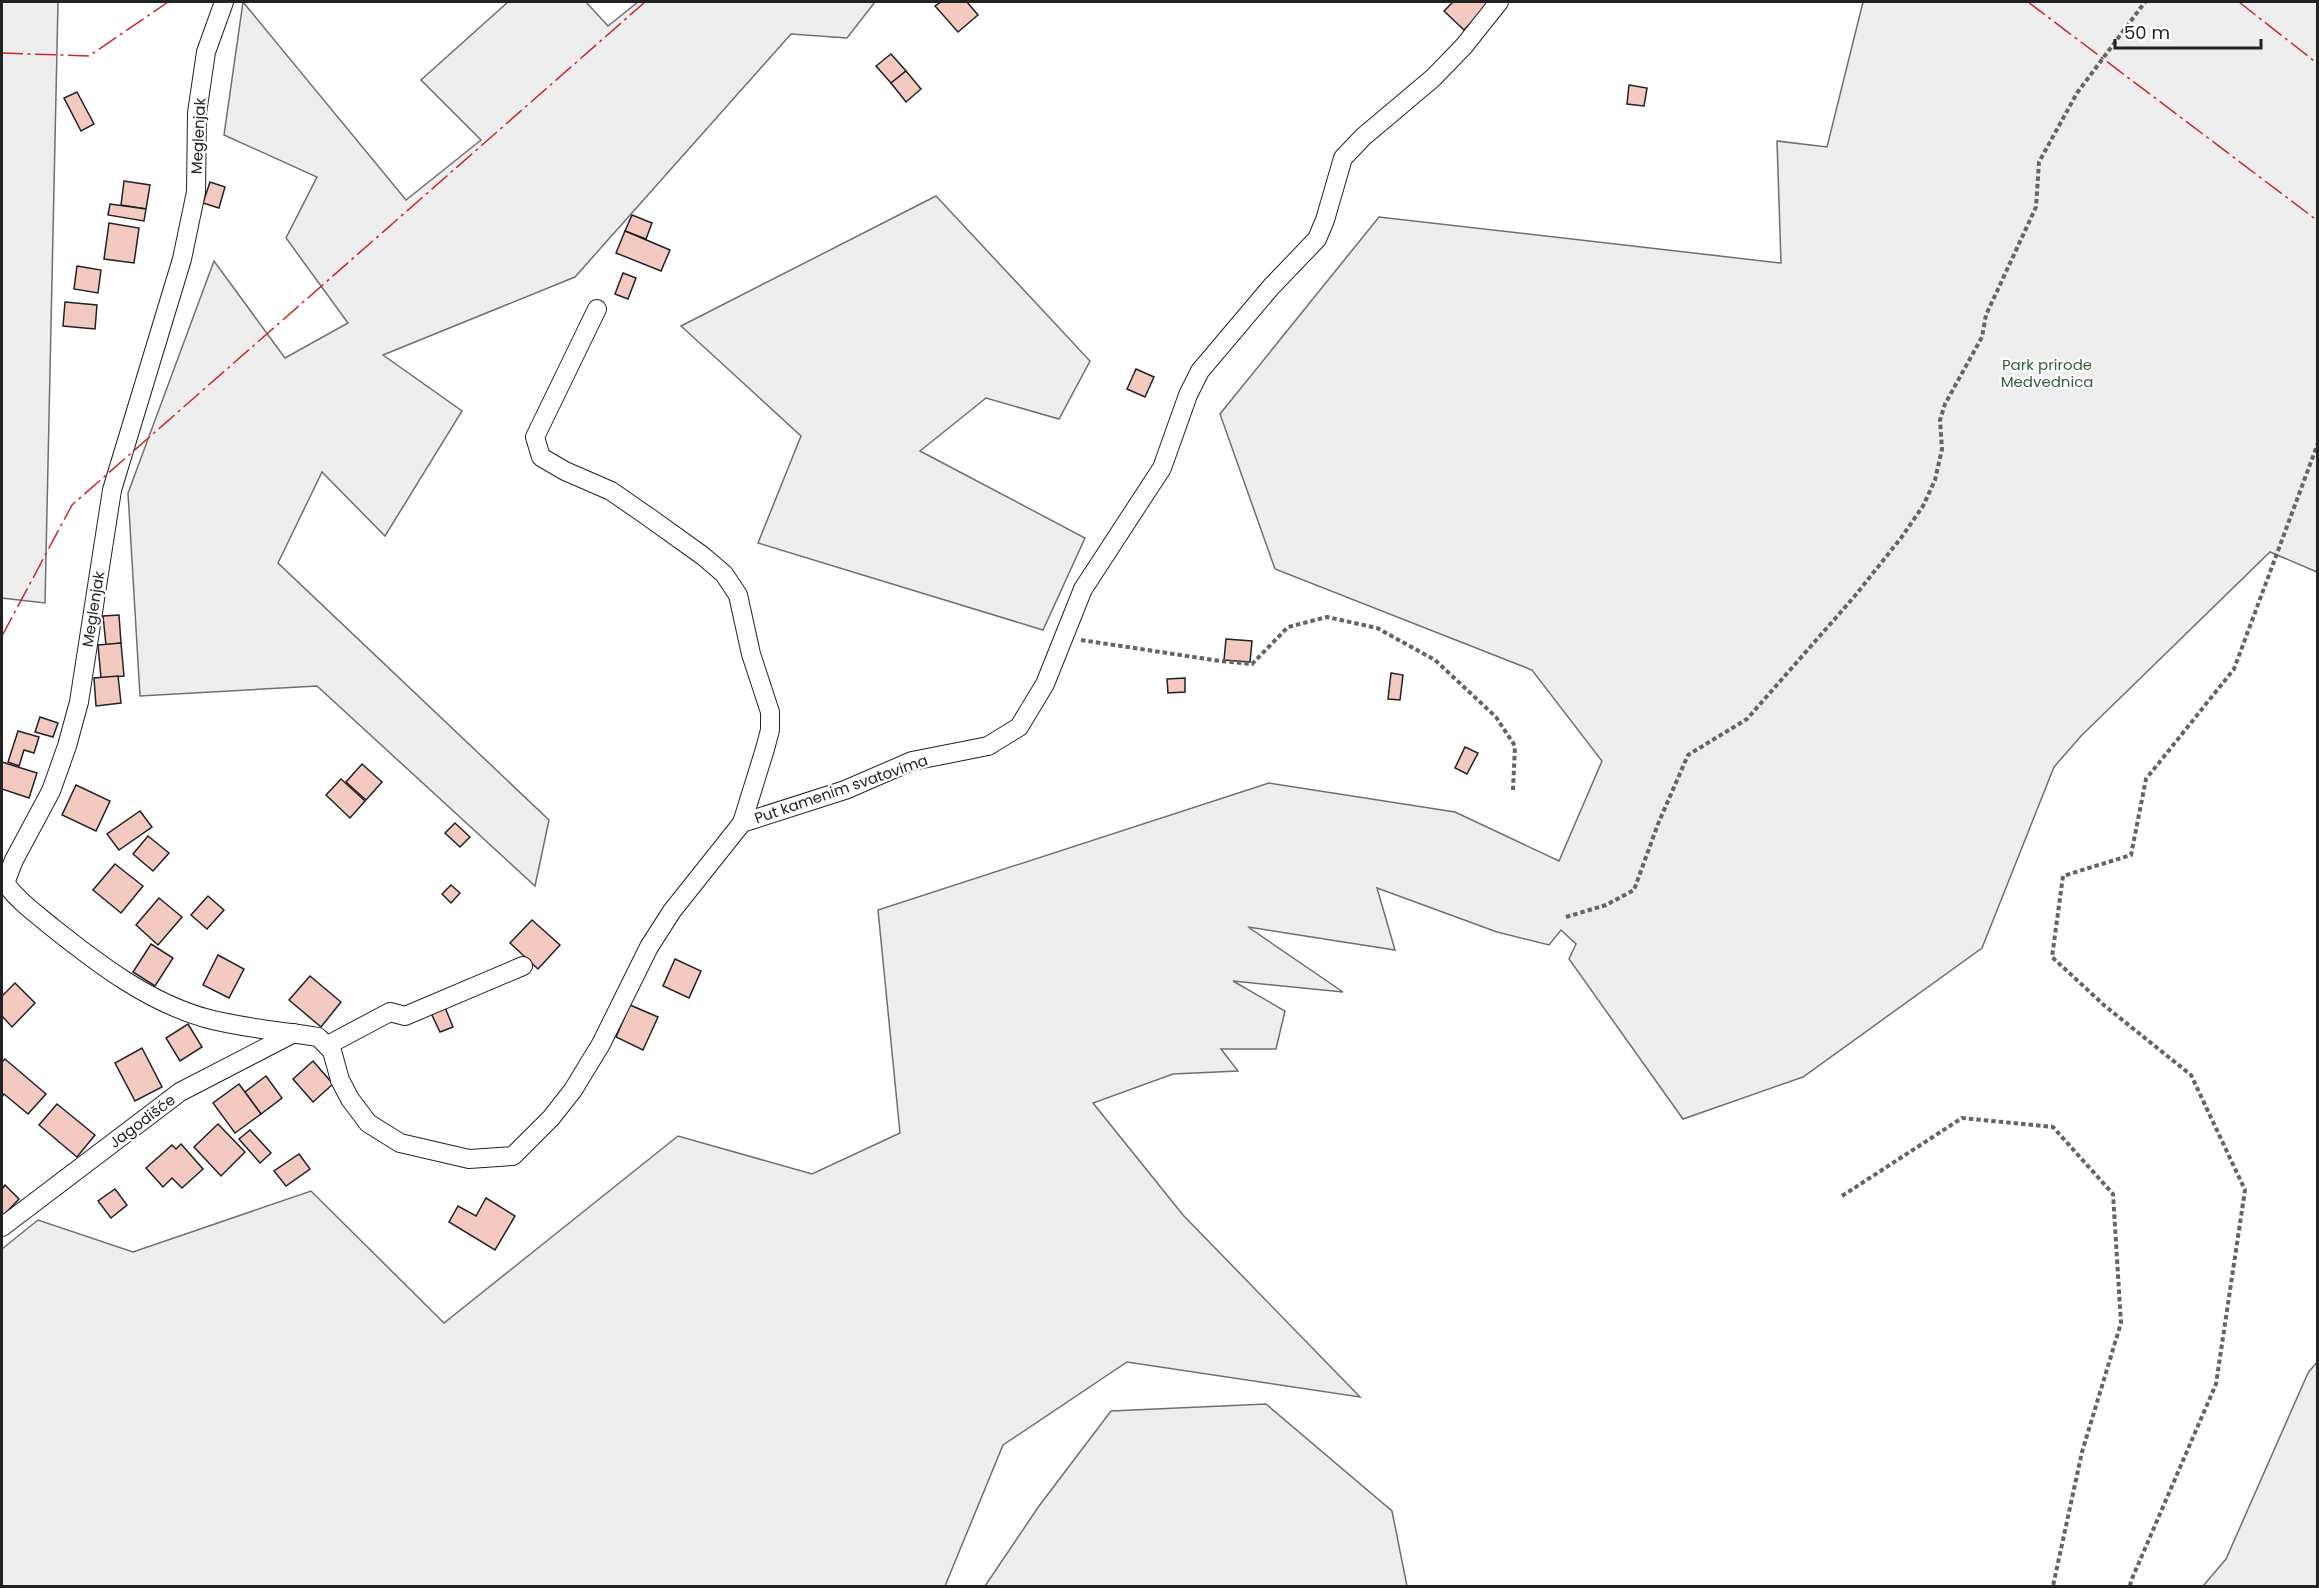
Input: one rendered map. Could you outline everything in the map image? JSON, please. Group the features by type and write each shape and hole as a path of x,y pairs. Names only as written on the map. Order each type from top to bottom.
{"street":[{"name":"Meglenjak","path":"224,2 206,52 197,113 196,192 182,259 112,490 80,702 51,791 14,860 5,883 16,898 71,942 125,980 173,1007 206,1018 294,1033"},
{"name":"Put kamenim svatovima","path":"742,823 845,790 912,761 988,746 1019,727 1045,684 1083,589 1162,468 1188,395 1200,370 1271,287 1317,239 1325,220 1343,158 1363,137 1433,78 1464,46 1499,2"},
{"name":"Put kamenim svatovima","path":"328,1045 332,1051 340,1080 350,1099 368,1123 400,1143 469,1159 513,1156 551,1118 573,1090 601,1044 649,946 672,911 742,823 768,740 770,712 751,654 738,595 724,574 650,518 611,491 565,471 541,457 536,437 597,309"},
{"path":"294,1033 318,1037 328,1045 390,1012 405,1016 524,966"},
{"name":"Jagodišće","path":"2,1227 180,1092 294,1033"}],"path":[{"path":"1566,917 1606,905 1634,890 1658,824 1688,755 1747,719 1854,597 1901,538 1923,506 1935,480 1942,449 1940,420 1945,404 1982,337 1986,315 2036,207 2039,162 2077,93 2145,2"},
{"path":"2130,1587 2135,1570 2216,1384 2245,1190 2191,1075 2105,1006 2052,957 2063,876 2132,855 2146,778 2234,669 2318,443"},
{"path":"1063,638 1220,662 1251,664 1288,627 1327,617 1377,628 1435,660 1496,717 1515,746 1513,790"},
{"path":"1842,1196 1962,1118 2054,1127 2114,1194 2121,1323 2082,1452 2053,1587"}],"green space":[{"path":"2,2 58,2 45,603 2,598"},
{"path":"243,2 406,200 481,140 421,80 508,2 586,2 608,26 638,2 875,2 847,38 791,34 575,277 383,355 462,411 385,536 322,472 278,563 549,820 535,886 317,686 140,696 128,493 214,261 285,358 348,323 286,238 317,177 224,135"},
{"name":"Park prirode Medvednica","path":"1863,2 2317,2 2317,572 2270,552 2081,736 2054,767 1982,948 1803,1077 1683,1119 1569,959 1576,944 1561,930 1549,945 1497,932 1377,888 1395,950 1248,927 1343,992 1233,981 1285,1011 1276,1049 1221,1049 1238,1071 1173,1074 1093,1103 1183,1215 1360,1397 1127,1362 1003,1445 945,1586 2,1586 2,1249 38,1220 133,1252 311,1191 444,1323 678,1136 812,1174 900,1133 878,910 1269,783 1455,812 1559,861 1602,761 1532,670 1275,569 1220,414 1379,217 1781,263 1777,141 1827,147"},
{"path":"936,196 1090,361 1059,419 986,398 920,451 1085,538 1043,630 758,543 801,436 681,326"},
{"path":"2317,1362 2317,1586 2203,1586 2226,1559 2308,1373"},
{"path":"1266,1404 1392,1511 1407,1586 985,1586 1039,1506 1111,1411"}],"building":[{"path":"941,2 967,2 978,15 958,32 935,6"},
{"path":"1453,2 1485,2 1488,4 1464,30 1444,11"},
{"path":"891,54 906,71 891,83 876,66"},
{"path":"906,71 921,89 906,102 891,83"},
{"path":"1629,85 1647,88 1644,106 1627,104"},
{"path":"77,92 94,124 81,131 64,98"},
{"path":"124,181 150,185 146,209 121,205"},
{"path":"210,182 225,187 219,208 203,203"},
{"path":"110,204 146,209 144,221 108,215"},
{"path":"632,215 652,223 646,239 625,231"},
{"path":"109,223 139,228 134,263 104,259"},
{"path":"625,231 670,250 661,271 616,253"},
{"path":"77,266 101,270 98,293 74,289"},
{"path":"623,273 636,278 628,299 615,294"},
{"path":"65,302 97,305 95,329 63,326"},
{"path":"1136,369 1154,377 1145,397 1127,389"},
{"path":"119,615 121,643 106,645 103,616"},
{"path":"1226,639 1252,641 1250,662 1224,660"},
{"path":"121,643 124,676 101,678 98,645"},
{"path":"1391,673 1403,675 1400,700 1388,699"},
{"path":"118,676 121,703 96,706 94,678"},
{"path":"1185,678 1185,692 1168,693 1167,679"},
{"path":"40,717 58,723 53,737 35,732"},
{"path":"18,731 39,737 34,753 24,750 19,766 8,762"},
{"path":"1465,747 1478,753 1467,774 1455,768"},
{"path":"2,762 37,773 29,798 2,789"},
{"path":"362,764 382,782 366,800 346,782"},
{"path":"341,779 365,801 350,818 326,795"},
{"path":"76,785 110,801 96,831 62,815"},
{"path":"140,811 152,827 119,850 107,834"},
{"path":"455,823 470,837 460,847 445,833"},
{"path":"148,836 169,853 153,871 133,854"},
{"path":"115,864 143,886 121,913 93,890"},
{"path":"451,885 460,893 451,903 442,894"},
{"path":"208,896 224,910 207,929 191,915"},
{"path":"159,898 182,917 158,945 136,925"},
{"path":"532,920 560,945 538,969 510,943"},
{"path":"151,944 173,958 155,986 133,972"},
{"path":"218,955 244,969 229,998 203,985"},
{"path":"675,959 701,971 689,998 663,986"},
{"path":"310,976 341,1002 321,1027 289,1000"},
{"path":"15,983 35,1003 12,1027 2,1016 2,996"},
{"path":"444,1005 453,1027 440,1032 430,1011"},
{"path":"630,1005 658,1017 643,1050 616,1037"},
{"path":"188,1024 202,1047 180,1061 166,1038"},
{"path":"142,1048 162,1087 135,1101 115,1063"},
{"path":"5,1059 46,1094 28,1114 4,1094 2,1097 2,1062"},
{"path":"313,1061 333,1084 313,1102 293,1079"},
{"path":"266,1076 282,1098 261,1114 245,1092"},
{"path":"239,1084 261,1114 235,1133 213,1103"},
{"path":"57,1104 95,1135 77,1157 39,1125"},
{"path":"218,1124 245,1152 221,1176 194,1147"},
{"path":"250,1130 271,1153 260,1163 239,1139"},
{"path":"181,1144 203,1169 182,1188 172,1178 163,1187 146,1168 172,1145 176,1149"},
{"path":"299,1154 310,1169 286,1186 274,1171"},
{"path":"5,1185 19,1199 2,1217 2,1189"},
{"path":"115,1189 127,1205 111,1218 98,1201"},
{"path":"486,1198 515,1216 495,1250 449,1222 458,1206 476,1216"}],"power":[{"path":"2,53 89,56 168,2"},
{"path":"2,636 72,505 645,2"},
{"path":"2028,2 2318,221"},
{"path":"2239,2 2318,64"}]}
